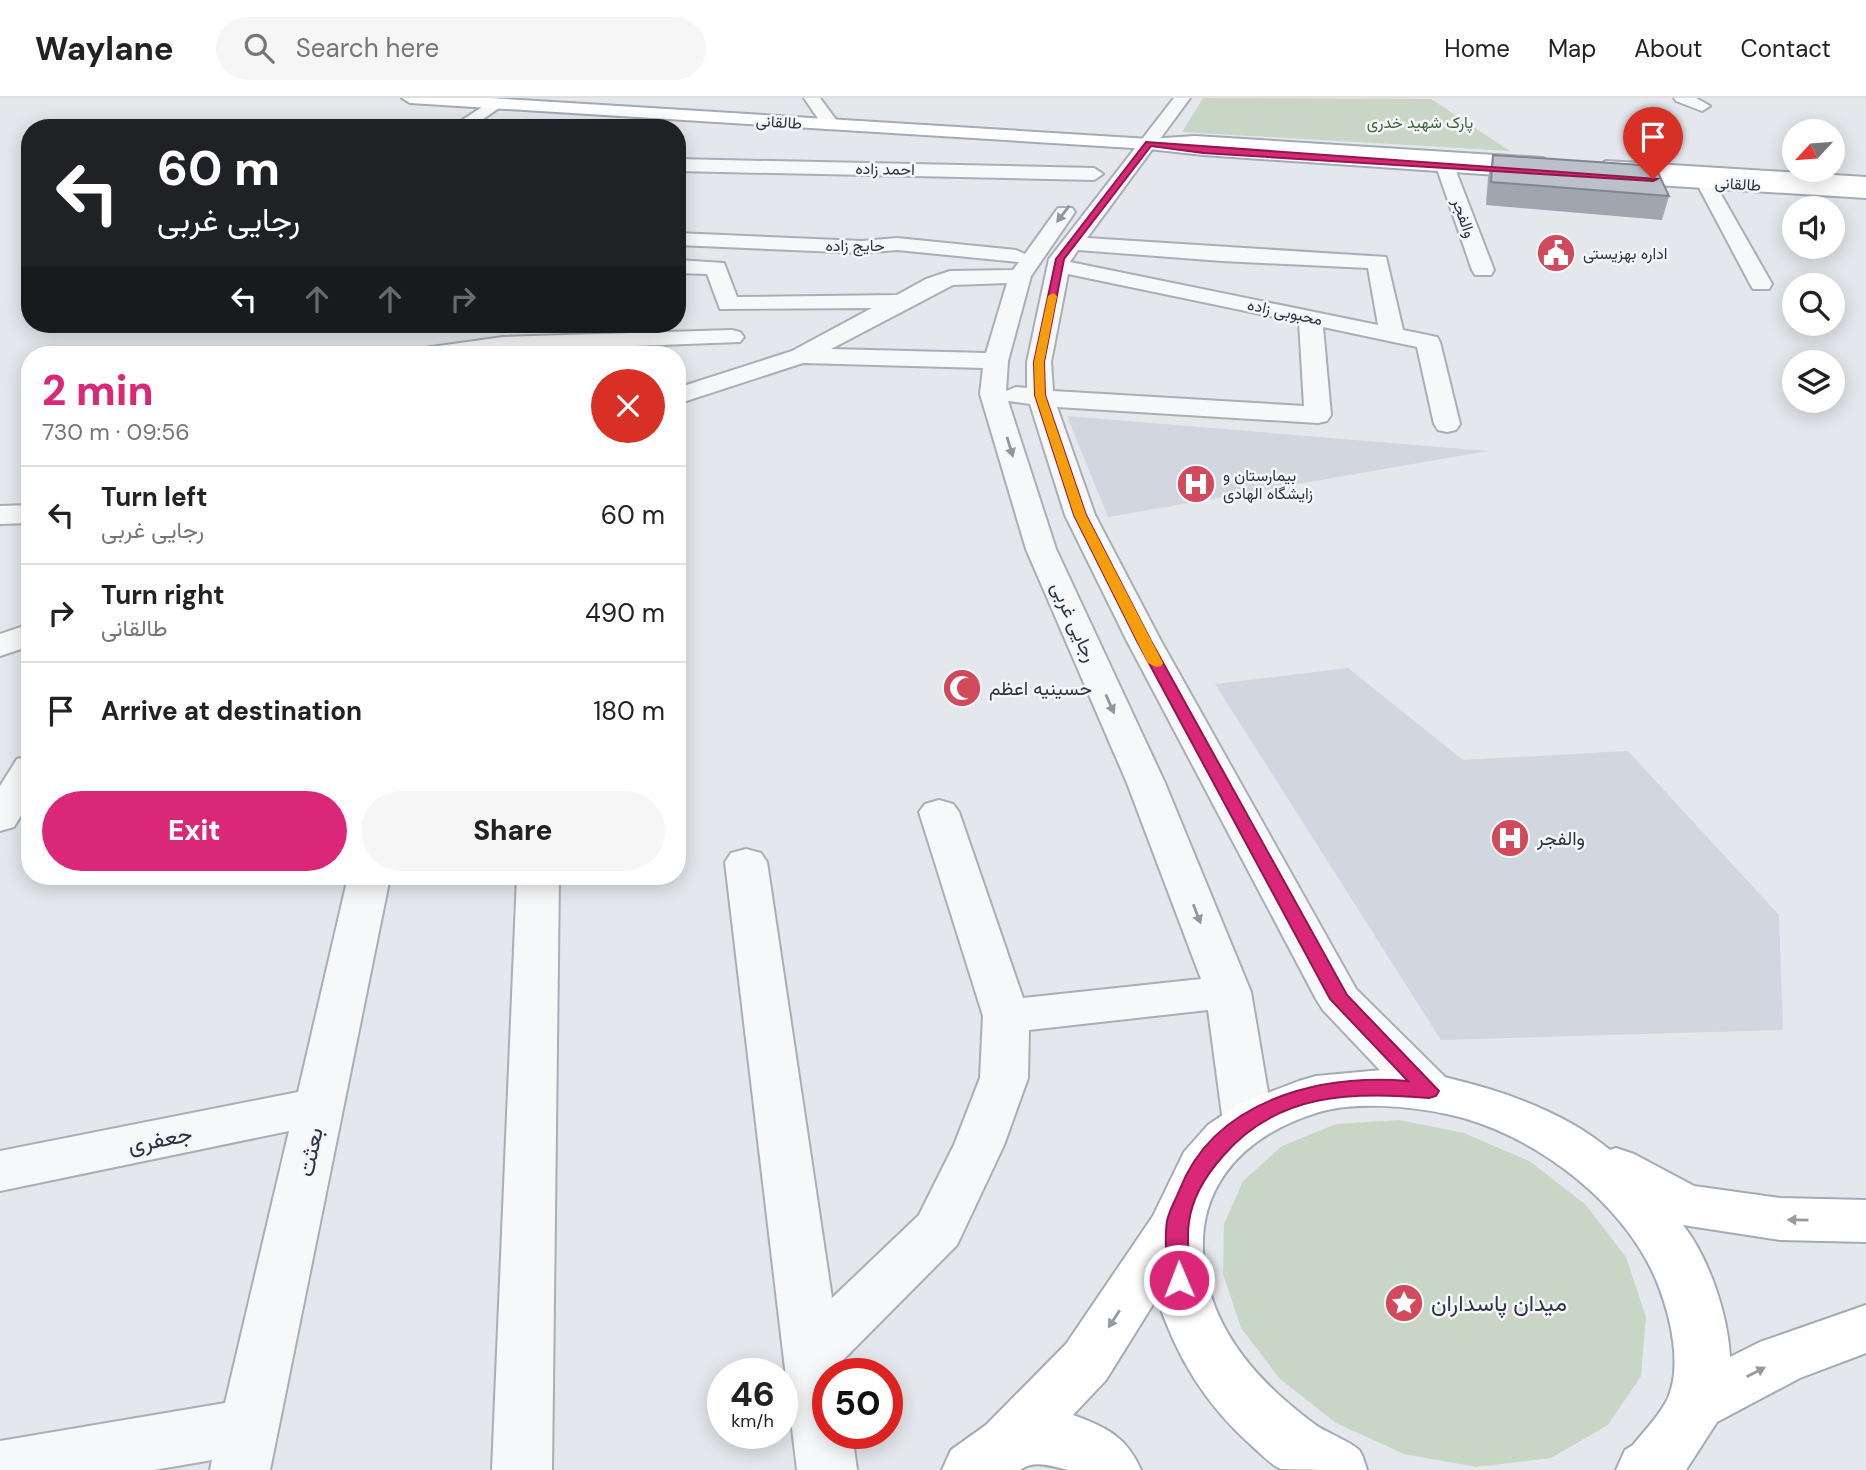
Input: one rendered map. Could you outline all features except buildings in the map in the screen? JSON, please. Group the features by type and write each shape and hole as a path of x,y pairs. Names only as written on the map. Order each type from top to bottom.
{"main road":[{"name":"طالقانی","path":"410,98 1135,143 1445,166 1559,168 1195,141 1135,143"},
{"name":"طالقانی","path":"1866,183 1593,170 1705,182 1866,192"},
{"path":"990,1457 1086,1362 1178,1221 1197,1171 1232,1131 1279,1103 1326,1091 1376,1086 1429,1091 1492,1107 1552,1135 1685,1205 1780,1219 1866,1221"},
{"path":"1552,1135 1609,1175 1657,1225 1689,1283 1703,1343 1696,1403 1654,1465 1646,1470"},
{"path":"1178,1221 1179,1280 1202,1344 1249,1406 1315,1460 1337,1470"},
{"path":"1696,1403 1780,1360 1866,1329"},
{"path":"990,1457 1029,1437 1053,1437 1076,1443 1097,1455 1111,1470"}],"street":[{"path":"812,98 831,125"},
{"path":"1135,143 1182,98"},
{"path":"1682,98 1702,106"},
{"path":"472,119 496,103"},
{"name":"رجایی غربی","path":"1135,143 1094,174 1046,260 996,361 993,394 1041,549 1146,783 1228,992 1248,1122"},
{"name":"رجایی غربی","path":"1135,143 1046,260 1039,362 1040,395 1080,515 1144,641 1339,999 1429,1091"},
{"name":"احمد زاده","path":"686,165 1094,174"},
{"name":"والفجر","path":"1445,166 1483,270"},
{"path":"1705,182 1761,284"},
{"name":"حایج زاده","path":"686,239 862,247 897,244 1046,260"},
{"path":"686,393 801,356 934,284 950,278 1046,260 1222,255 1378,262 1392,334"},
{"name":"محبوبی زاده","path":"1046,260 1427,342 1447,424"},
{"path":"686,266 716,268 728,304 902,301"},
{"path":"993,394 1040,395 1093,403 1318,415 1310,317"},
{"path":"574,346 733,337"},
{"path":"801,356 996,361"},
{"path":"0,515 21,514"},
{"path":"0,646 21,638"},
{"path":"0,819 21,784"},
{"path":"811,1355 938,1230 979,1145 1004,1079 1006,1016 939,812"},
{"path":"746,862 827,1470"},
{"name":"بعثت","path":"0,1469 245,1448 367,885"},
{"path":"522,1470 538,885"},
{"path":"1006,1016 1228,992"},
{"name":"جعفری","path":"0,1171 320,1106"}],"shaded area":[{"name":"بیمارستان و زایشگاه الهادی","path":"1067,416 1488,451 1108,517"},
{"name":"والفجر","path":"1348,668 1463,760 1628,751 1779,915 1783,1030 1441,1040 1215,684"}],"green space":[{"name":"پارک شهید خدری","path":"1203,98 1431,99 1510,151 1182,132"},
{"path":"1399,1120 1464,1133 1529,1161 1585,1204 1626,1257 1646,1317 1641,1376 1608,1425 1551,1458 1476,1467 1404,1454 1336,1423 1280,1379 1241,1328 1223,1274 1224,1224 1243,1181 1282,1146 1336,1124"}],"slow traffic":[{"path":"1053,296 1039,362 1040,395 1080,515 1156,663"}],"place":[{"name":"اداره بهزیستی","path":"1556,253"},
{"name":"بیمارستان و زایشگاه الهادی","path":"1196,484"},
{"name":"حسینیه اعظم","path":"962,688"},
{"name":"والفجر","path":"1510,838"},
{"name":"میدان پاسداران","path":"1404,1303"}],"route":[{"path":"1179,1280 1178,1221 1197,1171 1232,1131 1279,1103 1326,1091 1376,1086 1429,1091 1339,999 1144,641 1080,515 1040,395 1039,362 1060,259 1149,144 1203,150 1653,179"}]}
